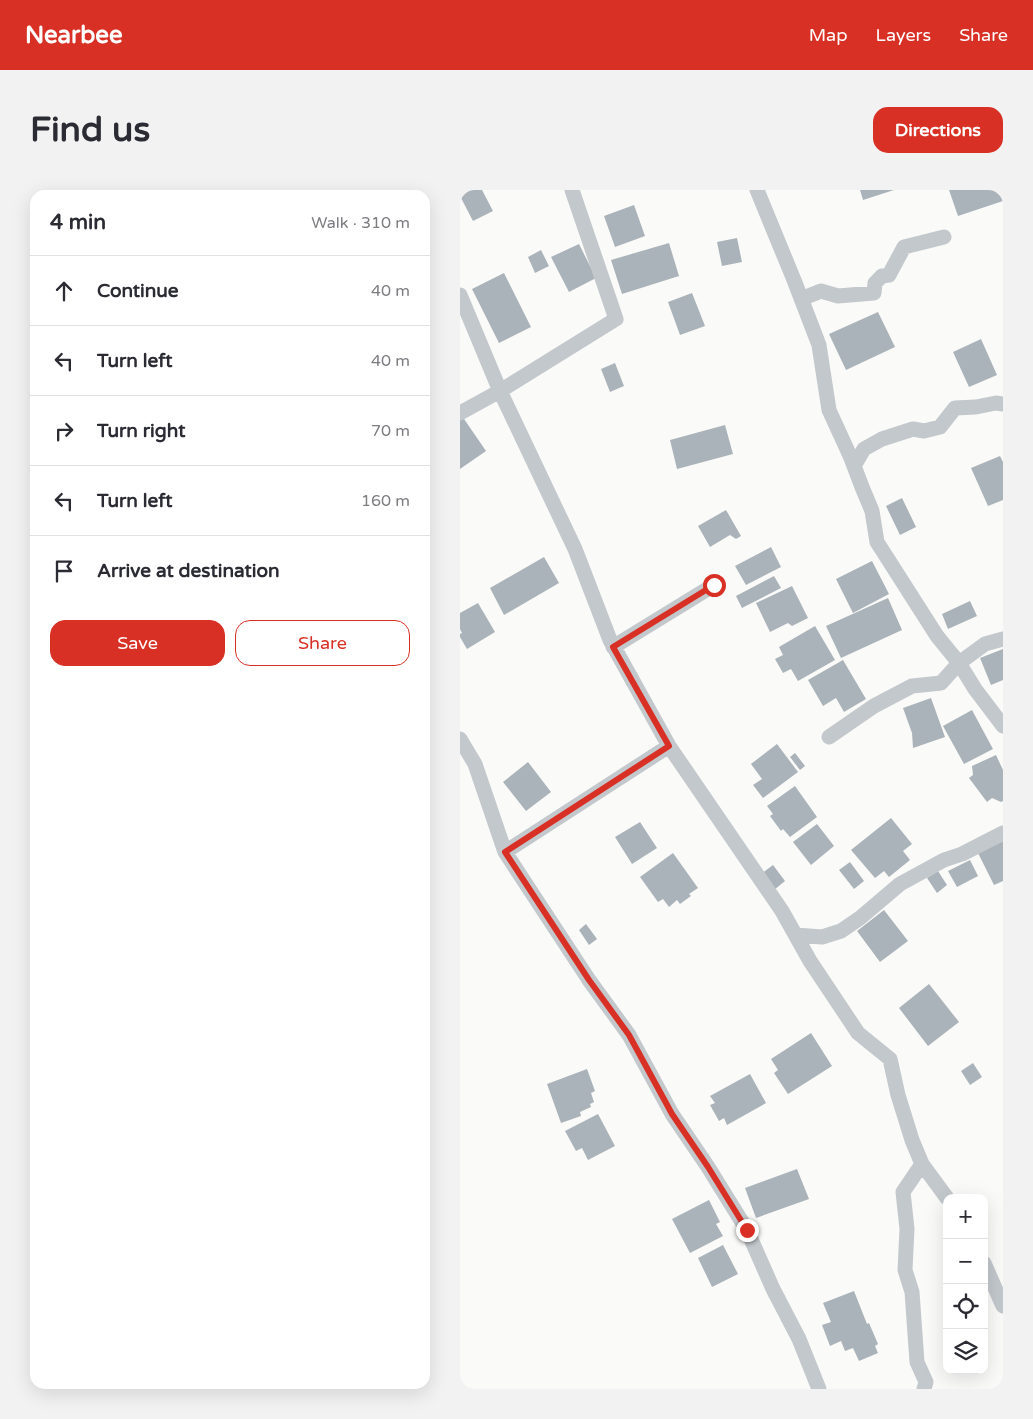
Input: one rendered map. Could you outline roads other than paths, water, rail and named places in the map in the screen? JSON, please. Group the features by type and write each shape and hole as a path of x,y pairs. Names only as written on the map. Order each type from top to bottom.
{"street":[{"path":"460,413 500,391 616,320 572,190"},
{"path":"757,190 819,345 829,410 872,511 877,542 937,636 959,662 975,689 1003,726"},
{"path":"801,299 821,291 838,296 874,293 875,283 882,276 889,275 904,247 944,237"},
{"path":"460,295 500,391 575,549 613,647 669,746 782,911 810,961 858,1033 890,1059 898,1095 912,1140 922,1164 944,1194"},
{"path":"854,466 864,449 882,439 913,429 924,431 940,427 955,408 976,407 996,403 1003,404"},
{"path":"613,647 714,585"},
{"path":"829,737 874,706 912,686 941,684 959,662 985,644 1003,639"},
{"path":"460,739 475,764 505,852 589,980 629,1035 672,1114 747,1230 773,1289 799,1339 819,1389"},
{"path":"505,852 669,746"},
{"path":"796,936 822,937 841,931 860,918 900,884 944,860 962,854 1003,833"},
{"path":"922,1164 903,1192 907,1229 904,1270 912,1292 918,1362 926,1382 924,1389"},
{"path":"988,1272 1003,1306"}]}
